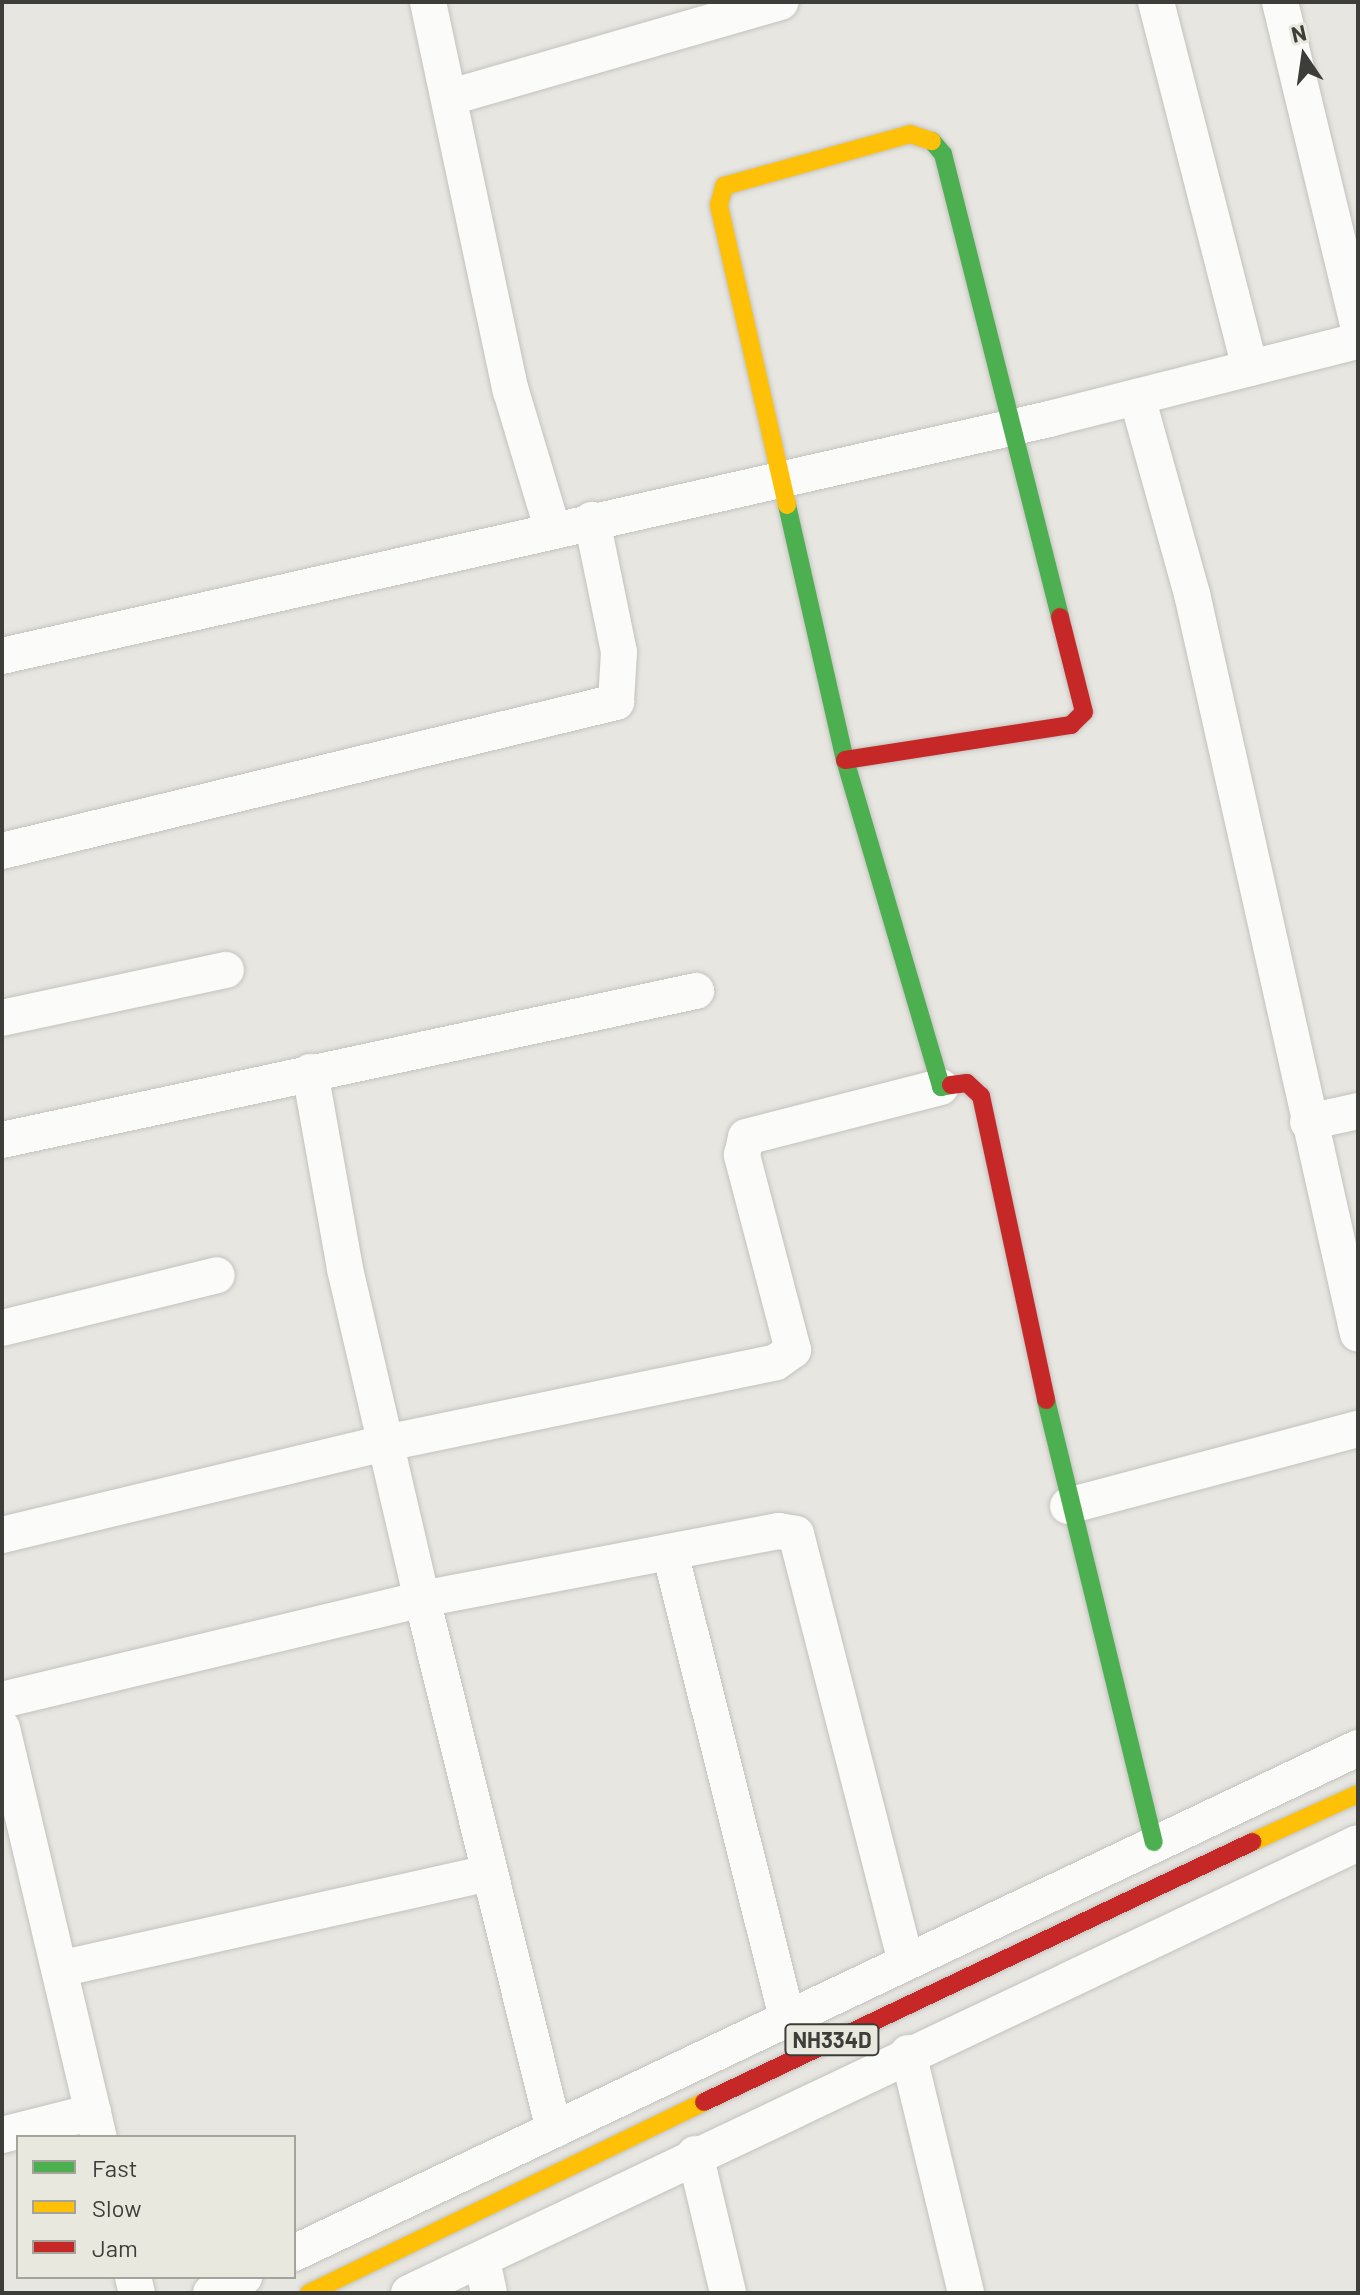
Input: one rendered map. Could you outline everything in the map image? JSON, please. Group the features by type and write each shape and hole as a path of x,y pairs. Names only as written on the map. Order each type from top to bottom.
{"main road":[{"path":"845,760 1071,725 1084,712 943,154 931,140 910,134 737,177 719,196 777,479 845,760 941,1087 967,1083 981,1096 1068,1506 1154,1842"},
{"name":"NH334D","path":"309,2293 1051,1933 1358,1794"}],"street":[{"path":"428,2 451,97 511,391 552,528"},
{"path":"451,97 781,2"},
{"path":"1156,2 1250,368"},
{"path":"1280,2 1358,324"},
{"path":"2,656 552,528 1013,427 1358,341"},
{"path":"1137,397 1192,594 1358,1334"},
{"path":"2,851 616,702 619,652 592,520"},
{"path":"2,1018 226,970"},
{"path":"2,1140 696,991"},
{"path":"310,1072 386,1443 488,1873 554,2130"},
{"path":"2,1535 386,1443 786,1357 793,1350 742,1155 746,1137 941,1087"},
{"path":"1308,1122 1358,1111"},
{"path":"2,1328 217,1275"},
{"path":"1068,1506 1358,1429"},
{"path":"2,1700 422,1599 779,1531 796,1534 906,1961"},
{"path":"670,1552 787,2018"},
{"path":"2,1728 13,1831 64,1968 96,2124 2,2135"},
{"path":"296,2252 1154,1842 1358,1748"},
{"path":"409,2293 486,2276 695,2154 1358,1843"},
{"path":"64,1968 488,1873"},
{"path":"908,2053 966,2293"},
{"path":"695,2154 728,2293"},
{"path":"211,2293 240,2279"}],"traffic: fast":[{"path":"932,141 943,154 1060,617"},
{"path":"787,505 845,760 941,1087 951,1085"},
{"path":"1046,1400 1154,1842"}],"traffic: slow":[{"path":"787,505 719,205 724,186 910,134 932,141"},
{"path":"1252,1842 1358,1794"},
{"path":"309,2293 704,2102"}],"traffic: jam":[{"path":"845,760 1071,725 1084,712 1060,617"},
{"path":"951,1085 967,1083 981,1096 1046,1400"},
{"path":"704,2102 1252,1842"}]}
